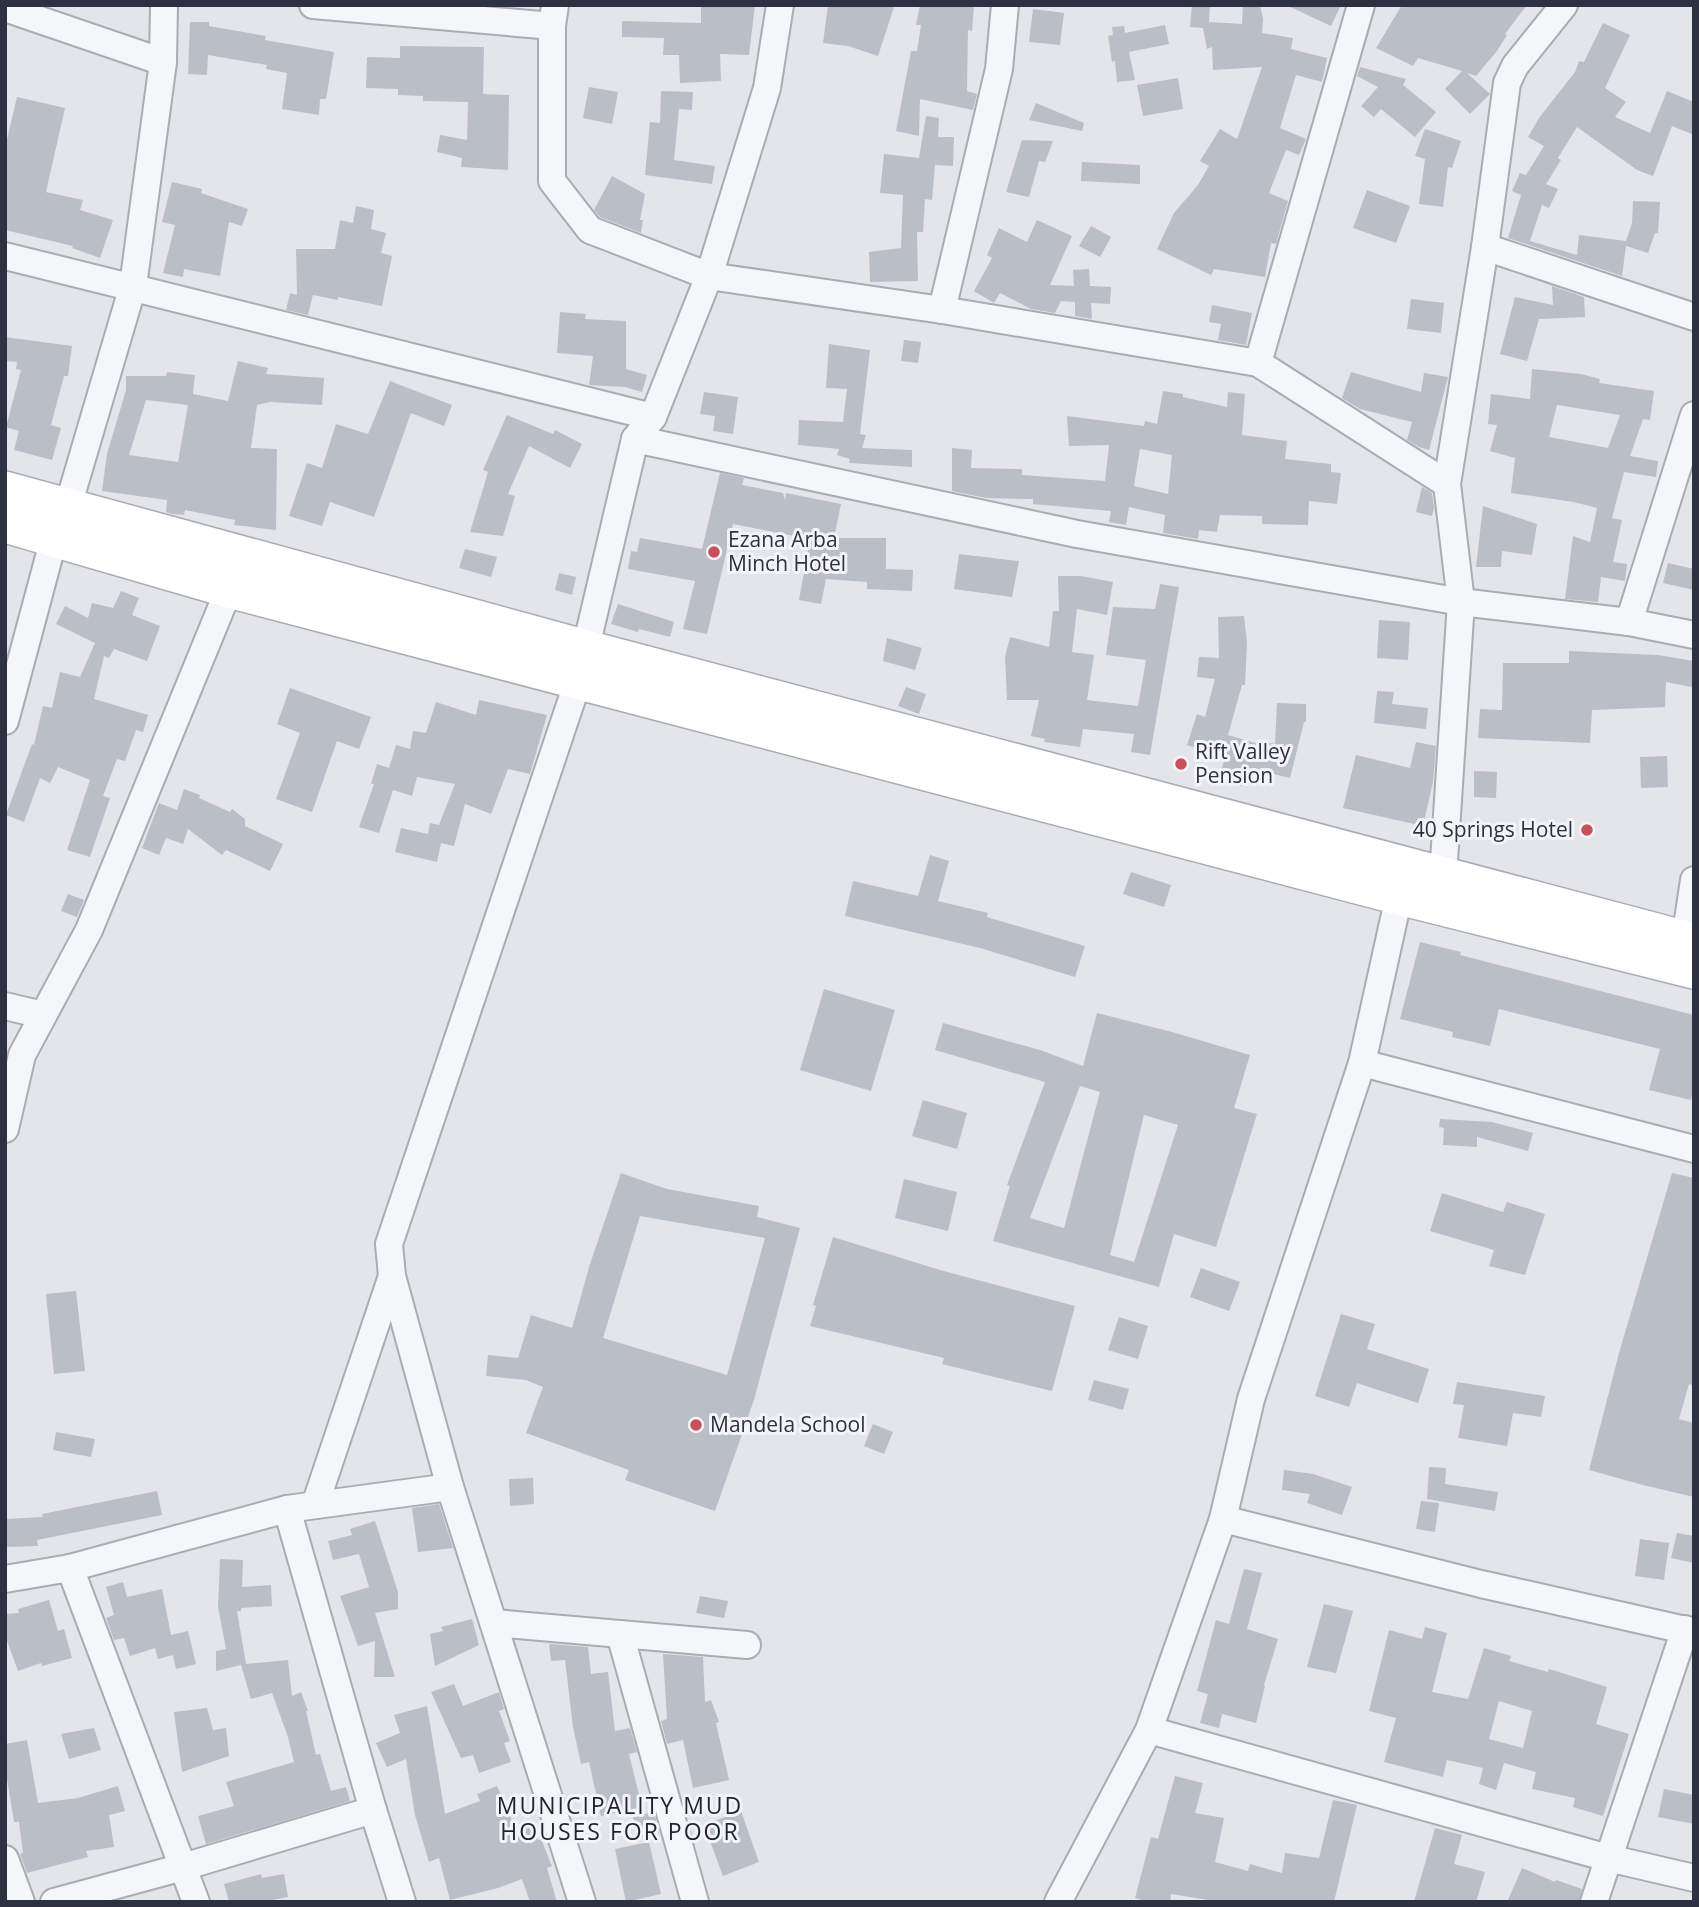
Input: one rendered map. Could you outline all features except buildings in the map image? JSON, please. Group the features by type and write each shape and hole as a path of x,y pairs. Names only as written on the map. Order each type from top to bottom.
{"street":[{"path":"5,721 12,671 133,286 163,62 164,5"},
{"path":"313,5 554,15 552,181 590,230 709,275 942,310 1258,363 1447,484"},
{"path":"582,1902 450,1487 392,1276 389,1244 582,665 635,439 653,417 709,275 767,88 780,5"},
{"path":"942,310 999,69 1005,5"},
{"path":"1258,363 1361,5"},
{"path":"1443,876 1461,602 1447,484 1485,247 1507,83 1515,66 1564,5"},
{"path":"5,8 163,62"},
{"path":"1485,247 1694,317"},
{"path":"5,256 653,417"},
{"path":"1629,622 1692,430"},
{"path":"635,439 1077,534 1461,602 1629,622 1694,635"},
{"path":"5,490 61,522 229,589 582,665 1443,876 1691,951"},
{"path":"5,524 61,522 582,665 1399,896 1691,951"},
{"path":"5,1129 22,1055 89,930 229,589"},
{"path":"1691,951 1694,880"},
{"path":"1058,1902 1149,1730 1223,1519 1251,1399 1362,1063 1399,896"},
{"path":"5,1006 43,1015"},
{"path":"1362,1063 1694,1149"},
{"path":"315,1505 392,1276"},
{"path":"5,1579 70,1568 287,1509 450,1487"},
{"path":"287,1509 402,1902"},
{"path":"1223,1519 1481,1584 1689,1630 1594,1902"},
{"path":"70,1568 196,1902"},
{"path":"494,1623 747,1646"},
{"path":"620,1634 695,1902"},
{"path":"1149,1730 1608,1858 1694,1878"},
{"path":"54,1902 183,1867 373,1810"},
{"path":"5,1859 21,1902"}],"place":[{"name":"Ezana Arba Minch Hotel","path":"714,552"},
{"name":"Rift Valley Pension","path":"1181,764"},
{"name":"40 Springs Hotel","path":"1587,830"},
{"name":"Mandela School","path":"696,1425"}],"district":[{"name":"MUNICIPALITY MUD HOUSES FOR POOR","path":"620,1819"}]}
